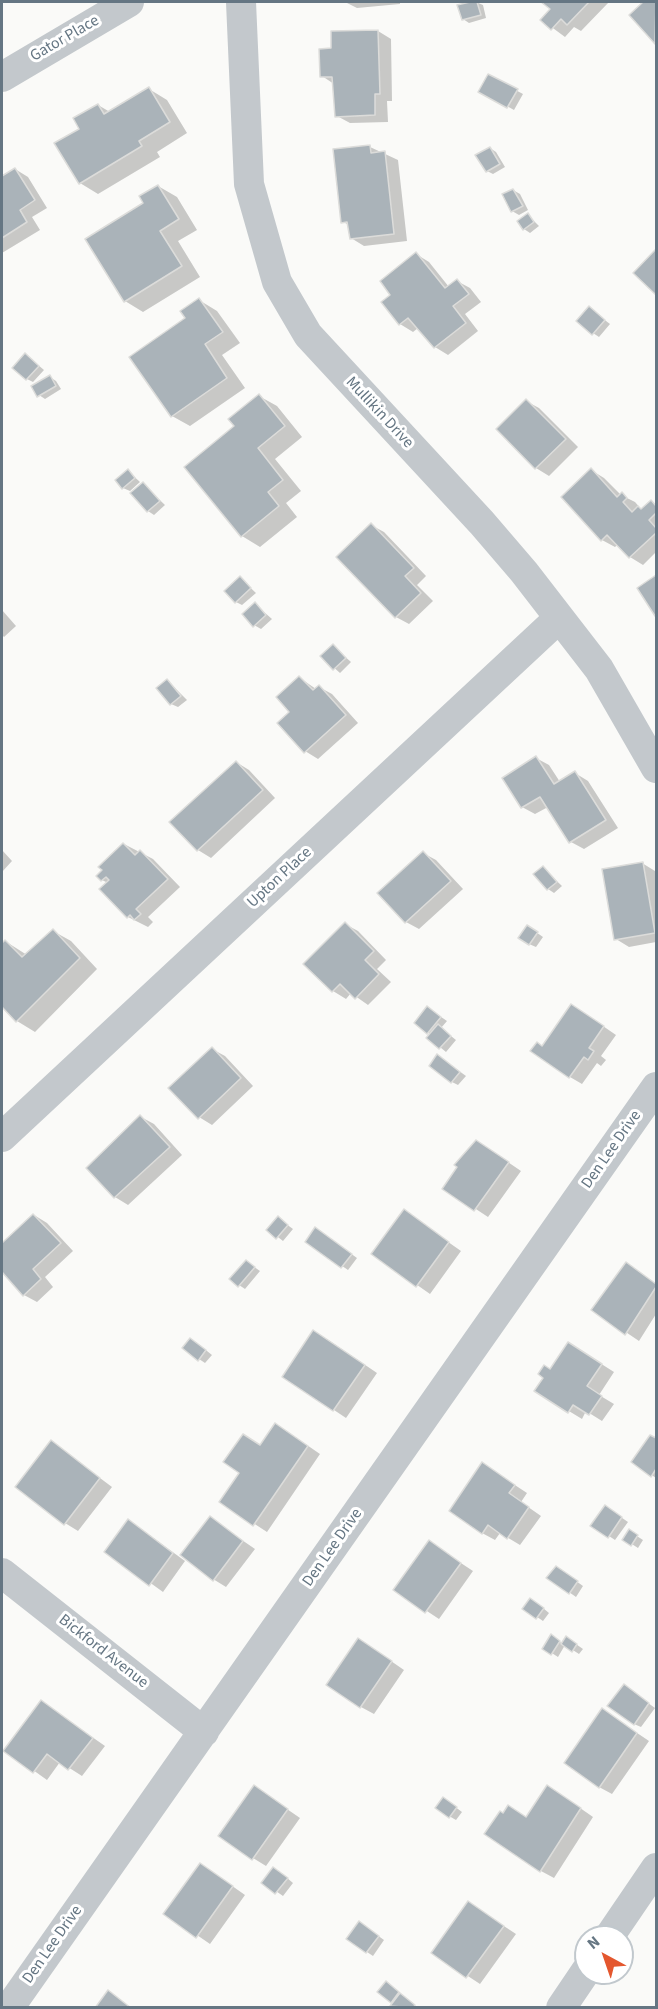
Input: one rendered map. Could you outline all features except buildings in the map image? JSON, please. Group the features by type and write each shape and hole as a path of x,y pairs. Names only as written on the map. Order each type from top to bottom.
{"street":[{"name":"Gator Place","path":"2,77 129,2"},
{"name":"Mullikin Drive","path":"241,2 249,184 278,282 308,335 482,523 524,572 558,619 599,669 657,768"},
{"name":"Upton Place","path":"2,1137 558,619"},
{"name":"Den Lee Drive","path":"9,2007 657,1087"},
{"name":"Bickford Avenue","path":"2,1573 204,1732"},
{"path":"617,1925 657,1868"},
{"path":"561,2007 576,1985"}]}
